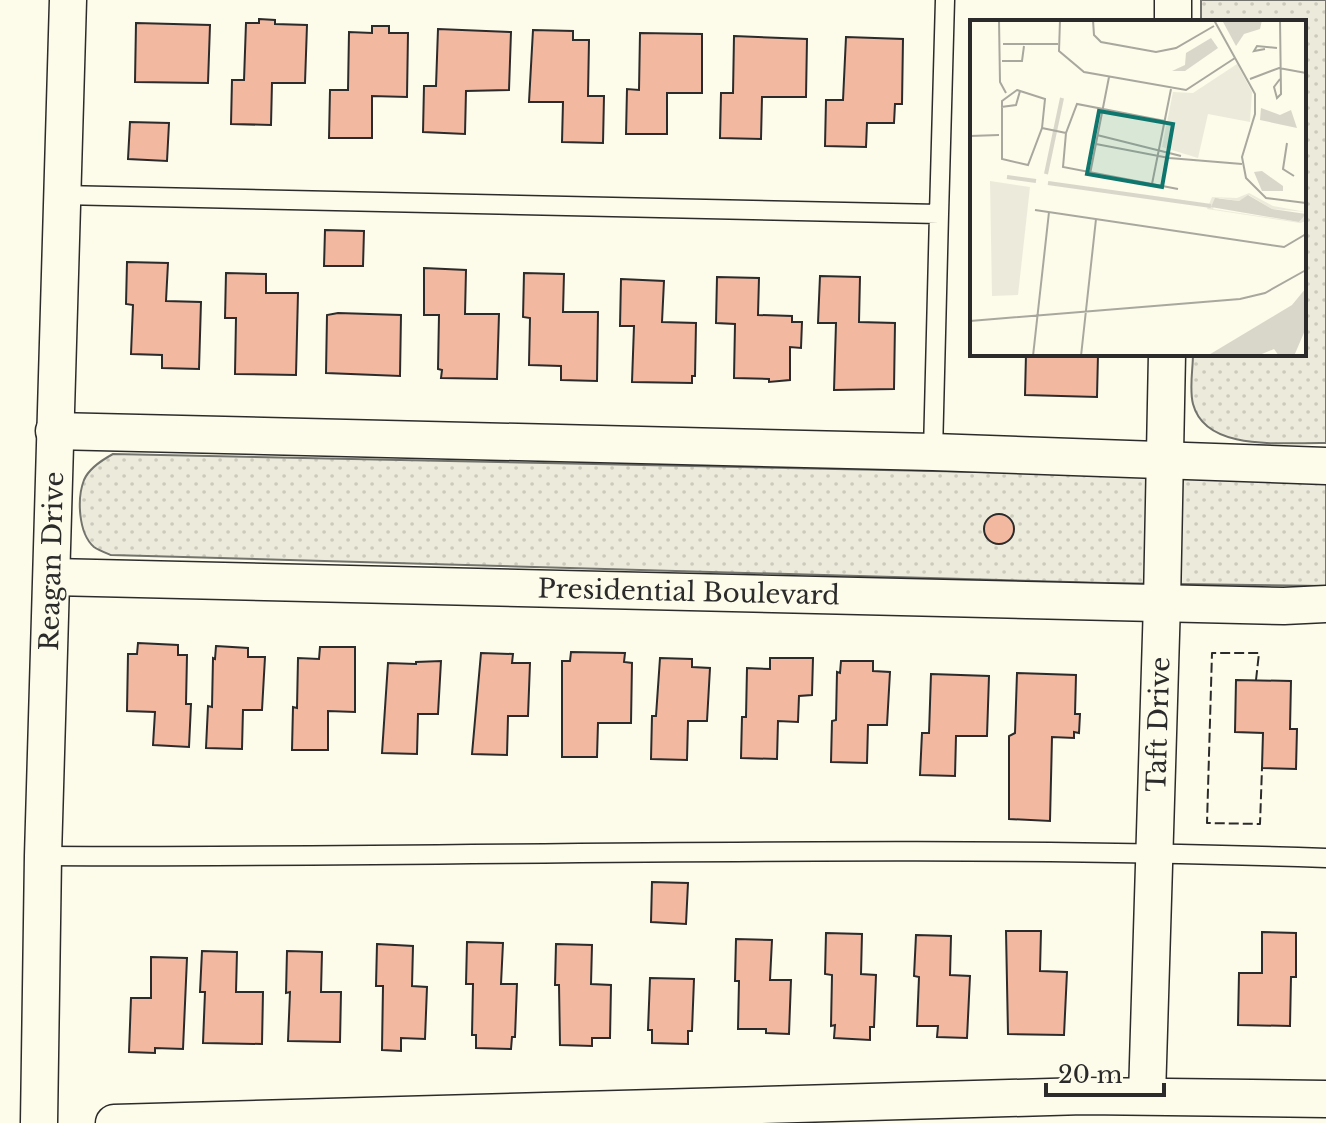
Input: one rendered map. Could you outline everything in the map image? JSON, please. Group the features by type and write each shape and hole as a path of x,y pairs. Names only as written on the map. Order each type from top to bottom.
{"street":[{"name":"Reagan Drive","path":"39,1123 43,856 68,0"},
{"name":"Taft Drive","path":"1147,1096 1167,356"},
{"path":"54,431 933,452 1326,466"},
{"name":"Presidential Boulevard","path":"53,577 1284,606 1326,604"},
{"path":"114,1123 1147,1096 1326,1099"}],"lane":[{"path":"933,452 945,0"},
{"path":"61,195 939,214"},
{"path":"43,856 1154,854 1326,858"}],"shaded area":[{"path":"1201,0 1326,0 1326,443 1249,442 1230,438 1214,431 1201,420 1193,404 1193,356 1306,356 1306,20 1201,20"},
{"path":"113,454 1326,479 1326,586 1105,583 111,555 89,541 82,524 80,505 86,476"}],"building":[{"path":"259,19 275,20 275,24 307,25 305,83 272,83 271,125 231,124 232,80 244,80 246,23 259,23"},
{"path":"136,23 210,25 208,83 135,82"},
{"path":"372,26 389,26 389,33 408,33 407,97 372,96 372,138 329,138 330,90 348,90 349,32 372,33"},
{"path":"438,29 511,32 509,90 466,91 465,134 423,132 424,86 436,86"},
{"path":"533,30 573,31 573,40 589,40 588,96 604,96 603,143 562,142 563,102 529,102"},
{"path":"640,33 702,34 702,93 667,93 667,134 626,134 627,89 639,90"},
{"path":"734,36 807,39 806,97 762,97 761,139 720,138 721,93 733,93"},
{"path":"846,37 903,39 902,104 895,104 894,123 867,123 866,147 825,146 826,100 843,100"},
{"path":"130,122 169,123 167,161 128,159"},
{"path":"325,230 364,231 363,266 324,266"},
{"path":"127,262 168,263 166,301 201,302 199,369 162,368 162,355 131,354 133,305 126,304"},
{"path":"424,268 466,270 465,314 499,314 497,379 441,378 442,370 438,369 439,315 424,315"},
{"path":"226,273 266,274 266,293 298,293 296,375 235,374 236,318 225,318"},
{"path":"524,273 564,274 563,312 598,312 597,381 561,380 561,366 529,365 530,318 523,317"},
{"path":"820,276 860,277 859,322 895,323 894,389 834,390 836,323 818,323"},
{"path":"717,277 759,278 758,315 792,316 792,322 802,322 801,348 790,347 790,380 769,382 769,379 734,378 735,324 716,323"},
{"path":"621,279 664,281 662,322 696,323 695,376 692,376 692,383 632,382 634,326 620,326"},
{"path":"327,315 401,315 400,376 326,373"},
{"path":"1026,356 1098,356 1097,397 1025,395"},
{"path":"999,514 1010,518 1014,529 1010,540 999,544 988,540 984,529 988,518"},
{"path":"138,643 178,645 178,655 187,655 186,704 191,704 189,747 153,745 155,712 127,711 128,654 137,654"},
{"path":"216,646 248,648 248,657 265,657 262,710 243,710 242,749 206,748"},
{"path":"320,647 355,647 355,712 328,711 328,750 292,750 298,658 319,659"},
{"path":"571,652 625,653 624,662 632,663 631,723 598,723 597,757 562,757 562,661 570,661"},
{"path":"481,653 513,654 512,663 530,663 528,716 508,716 507,755 472,754"},
{"path":"660,658 692,659 692,667 710,668 707,721 688,721 687,760 651,759 652,716 656,716"},
{"path":"770,658 813,658 812,695 799,696 798,722 778,721 777,759 741,758 747,668 770,669"},
{"path":"441,661 438,714 418,714 417,754 382,753 388,663"},
{"path":"841,661 873,661 873,671 890,672 887,725 868,725 867,763 831,762 832,721 836,720 837,672 840,673"},
{"path":"1017,673 1076,675 1075,714 1080,714 1079,733 1074,732 1074,738 1052,737 1050,821 1009,819 1009,736 1015,733"},
{"path":"931,674 989,676 987,736 956,736 955,776 920,775 922,733 929,733"},
{"path":"1236,680 1291,681 1290,729 1297,729 1296,769 1262,768 1263,733 1235,732"},
{"path":"652,882 688,883 686,924 651,922"},
{"path":"1006,931 1041,931 1040,971 1067,972 1064,1035 1008,1034"},
{"path":"1262,932 1296,933 1296,977 1291,977 1290,1026 1238,1025 1239,973 1262,973"},
{"path":"826,933 862,934 861,974 876,975 874,1027 870,1027 870,1040 834,1038 835,1025 831,1026 832,975 825,974"},
{"path":"916,935 951,936 950,975 970,976 967,1038 937,1037 938,1026 917,1026 919,977 914,976"},
{"path":"736,939 772,940 770,980 791,980 789,1034 766,1033 766,1029 738,1029"},
{"path":"467,942 503,943 501,984 517,984 515,1037 512,1037 511,1049 476,1048 476,1035 472,1035 473,984 466,984"},
{"path":"377,944 413,946 412,986 427,987 425,1039 401,1038 401,1051 382,1050 383,986 376,986"},
{"path":"556,944 592,945 591,984 611,985 610,1038 592,1038 592,1046 560,1045 559,985 555,985"},
{"path":"202,951 237,952 236,992 263,992 262,1044 203,1043 205,992 200,992"},
{"path":"287,951 322,952 321,992 341,992 340,1042 288,1041 290,992 286,993"},
{"path":"151,957 187,958 183,1049 155,1048 155,1053 129,1052 131,998 151,998"},
{"path":"650,978 694,979 692,1031 688,1031 688,1044 652,1043 652,1030 648,1030"}],"fence":[{"path":"1256,680 1259,653 1212,653 1207,823 1260,824 1262,768"}]}
